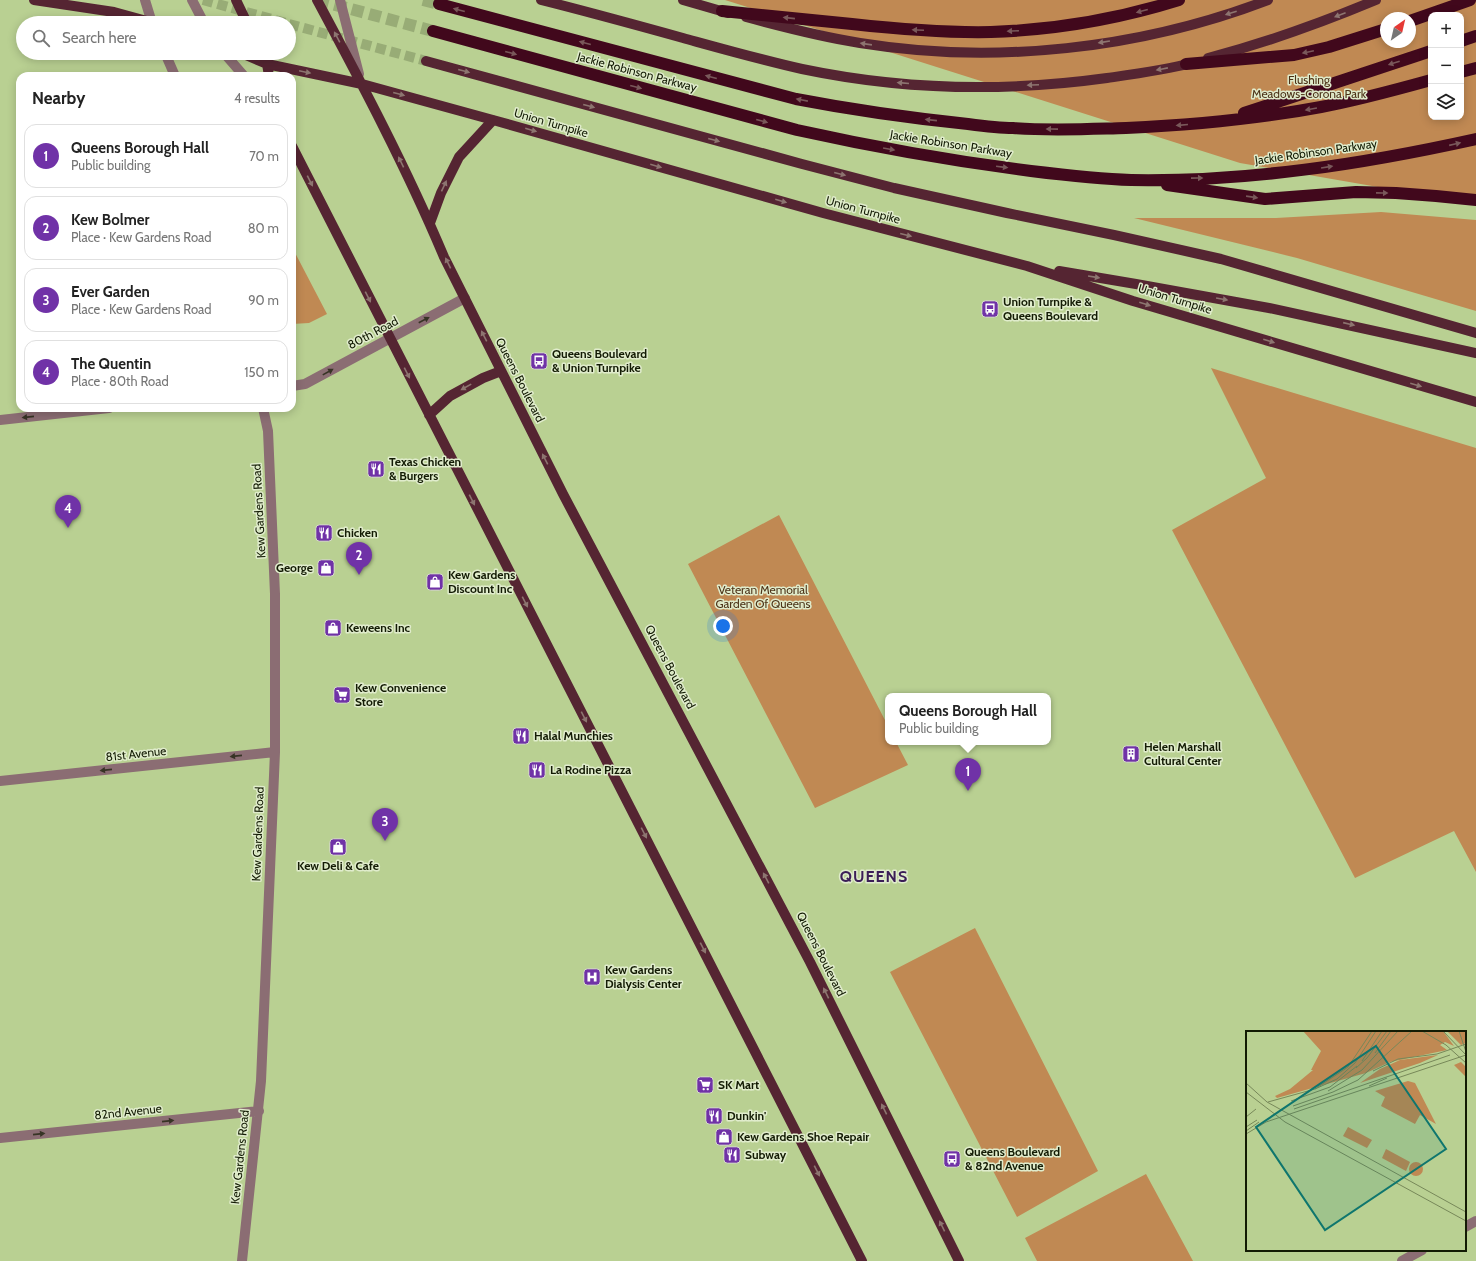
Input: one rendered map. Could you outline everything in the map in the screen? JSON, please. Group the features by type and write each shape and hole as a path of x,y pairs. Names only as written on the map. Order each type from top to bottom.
{"highway":[{"path":"722,11 910,29 990,32 1057,27 1125,15 1179,0"},
{"path":"1416,19 1470,0"},
{"name":"Jackie Robinson Parkway","path":"439,4 748,87 843,108 895,116 1012,128 1050,129 1165,126 1221,121"},
{"name":"Jackie Robinson Parkway","path":"433,31 797,130 851,142 963,163 1070,176 1130,180 1231,178 1291,173 1476,139"},
{"path":"1186,64 1294,55 1329,47 1380,31"},
{"path":"1464,40 1476,36"},
{"path":"1221,121 1428,52"},
{"path":"1464,71 1476,68"},
{"path":"1221,121 1276,115 1323,107 1373,96 1428,81"},
{"path":"1130,180 1265,199 1356,192 1396,193 1476,200"}],"main road":[{"path":"34,0 114,12 128,16"},
{"path":"236,0 244,16"},
{"name":"Queens Boulevard","path":"317,0 362,84 430,223 444,257 563,494 694,739 810,962 959,1261"},
{"path":"541,0 751,57 803,69 854,78 905,83 998,87 1044,85 1130,75 1186,64 1240,50 1297,31 1376,0"},
{"path":"683,0 785,28 860,43 961,53 1053,50 1155,34 1203,22 1268,0"},
{"name":"Union Turnpike","path":"258,60 267,64 362,84 823,214 1027,266 1133,300 1476,402"},
{"path":"265,60 268,72"},
{"path":"426,61 887,186 1222,259 1476,333"},
{"path":"430,223 441,193 459,157 493,120"},
{"path":"296,154 731,1000 862,1261"},
{"path":"1027,266 1276,309 1476,353"},
{"path":"429,415 450,396 483,378 501,371"}],"street":[{"path":"145,0 151,16"},
{"path":"192,0 200,16"},
{"name":"Queens Boulevard","path":"340,0 362,84"},
{"path":"168,60 173,72"},
{"path":"230,60 241,72"},
{"name":"80th Road","path":"296,385 305,384 465,298"},
{"path":"0,420 72,412"},
{"name":"Kew Gardens Road","path":"242,1261 259,1111 262,1065 274,752 275,594 268,431 264,412"},
{"name":"81st Avenue","path":"0,781 274,752"},
{"name":"82nd Avenue","path":"0,1138 259,1111"},
{"path":"1466,1226 1476,1221"},
{"path":"1402,1261 1420,1251"}],"green space":[{"name":"Flushing Meadows-Corona Park","path":"725,0 1476,0 1476,204 1240,163"},
{"path":"1381,212 1476,220 1476,311 1297,258 1134,218 1276,218"},
{"path":"296,255 327,314 309,323 296,324"},
{"path":"1211,368 1476,448 1476,872 1454,831 1355,878 1172,530 1266,478"},
{"name":"Veteran Memorial Garden Of Queens","path":"779,515 885,720 885,745 898,745 908,765 815,808 688,564"},
{"path":"975,928 1098,1171 1017,1217 890,972"},
{"path":"1146,1174 1193,1261 1037,1261 1025,1238"}],"tunnel":[{"path":"203,0 261,16"},
{"path":"317,0 433,31"},
{"path":"423,0 439,4"},
{"path":"296,26 426,61"}],"place":[{"name":"Union Turnpike & Queens Boulevard","path":"990,309"},
{"name":"Queens Boulevard & Union Turnpike","path":"539,361"},
{"name":"Texas Chicken & Burgers","path":"376,469"},
{"name":"The Quentin","path":"68,528"},
{"name":"Chicken","path":"324,533"},
{"name":"George","path":"326,568"},
{"name":"Kew Bolmer","path":"359,575"},
{"name":"Kew Gardens Discount Inc","path":"435,582"},
{"name":"Keweens Inc","path":"333,628"},
{"name":"Kew Convenience Store","path":"342,695"},
{"name":"Halal Munchies","path":"521,736"},
{"name":"Helen Marshall Cultural Center","path":"1131,754"},
{"name":"La Rodine Pizza","path":"537,770"},
{"name":"Queens Borough Hall","path":"968,791"},
{"name":"Ever Garden","path":"385,841"},
{"name":"Kew Deli & Cafe","path":"338,847"},
{"name":"Kew Gardens Dialysis Center","path":"592,977"},
{"name":"SK Mart","path":"705,1085"},
{"name":"Dunkin'","path":"714,1116"},
{"name":"Kew Gardens Shoe Repair","path":"724,1137"},
{"name":"Subway","path":"732,1155"},
{"name":"Queens Boulevard & 82nd Avenue","path":"952,1159"}],"district":[{"name":"QUEENS","path":"874,876"}]}
